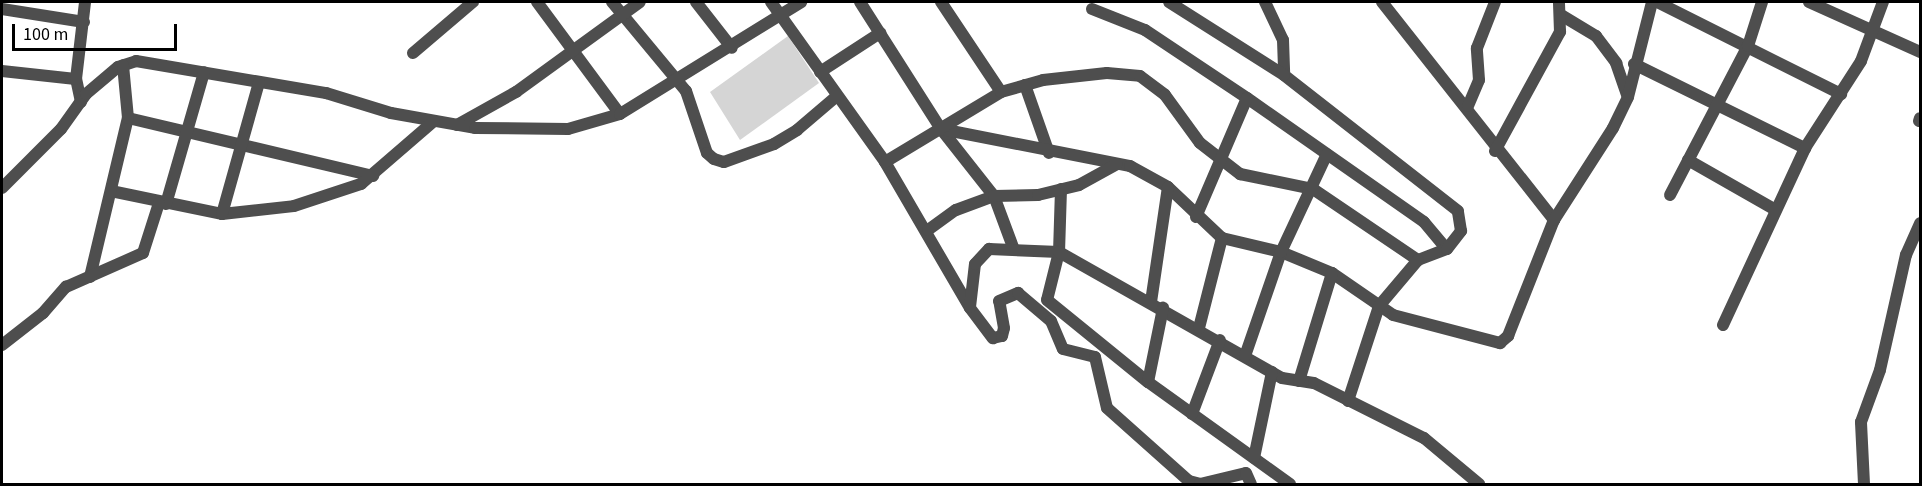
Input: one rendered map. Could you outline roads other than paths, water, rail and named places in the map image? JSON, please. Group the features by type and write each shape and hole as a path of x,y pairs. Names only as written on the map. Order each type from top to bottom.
{"street":[{"path":"81,102 76,79 85,2"},
{"path":"413,53 473,2"},
{"path":"537,2 570,50 620,114"},
{"path":"612,2 620,15 686,91 707,153 724,162 797,130 837,96"},
{"path":"457,125 516,92 570,50 640,2"},
{"path":"696,2 732,48"},
{"path":"771,2 885,162 928,230 970,308 998,338 1004,328 999,302 1018,292 1051,321 1063,349 1095,357 1107,408 1189,481 1200,484 1246,472 1251,484"},
{"path":"2,188 81,102 123,65 136,61 326,93 457,125 568,129 620,114 732,48 801,2"},
{"path":"860,2 941,129 994,196 1012,247"},
{"path":"941,2 1000,92"},
{"path":"1169,2 1284,75 1458,211 1461,231 1447,249 1418,260 1379,306 1348,400"},
{"path":"1265,2 1283,40 1284,75"},
{"path":"1468,106 1479,80 1477,48 1495,2"},
{"path":"1496,151 1560,32 1559,2"},
{"path":"941,129 1049,153 1130,166 1168,187 1196,216 1222,238 1281,252 1332,273 1393,315 1500,343 1508,336 1554,220 1614,128 1628,97 1634,64 1652,2"},
{"path":"1657,2 1841,94"},
{"path":"1670,195 1748,46 1762,2"},
{"path":"1809,2 1920,52"},
{"path":"1723,325 1758,257 1774,209 1805,148 1861,61 1882,2"},
{"path":"1386,4 1468,106 1496,151 1554,220"},
{"path":"2,9 84,22"},
{"path":"1092,9 1145,30 1247,98 1424,222 1447,249"},
{"path":"1561,15 1596,36 1616,63 1628,97"},
{"path":"820,72 880,33"},
{"path":"1634,64 1719,103 1805,148"},
{"path":"90,277 128,118 123,65"},
{"path":"2,71 76,79"},
{"path":"2,345 43,313 66,287 143,253 163,203 183,133 204,72"},
{"path":"885,162 1000,92 1025,85 1107,73 1140,76 1165,95 1220,162 1240,174 1313,189 1418,260"},
{"path":"222,214 239,145 259,82"},
{"path":"1025,85 1049,153"},
{"path":"1196,216 1247,98"},
{"path":"128,118 183,133 373,176"},
{"path":"111,191 222,214 333,197 373,176 434,121"},
{"path":"1245,356 1281,252 1313,189 1327,154"},
{"path":"1688,160 1774,209"},
{"path":"928,230 956,210 994,196 1061,189 1117,164"},
{"path":"1151,302 1168,187"},
{"path":"1061,189 1059,252 1047,300 1148,382 1290,484"},
{"path":"1864,484 1861,422 1880,370 1906,255 1920,223"},
{"path":"1199,328 1222,238"},
{"path":"970,308 971,282 981,254 997,246 1059,252 1199,328 1272,372 1348,400 1424,438 1479,484"},
{"path":"1299,381 1332,273"},
{"path":"1148,382 1163,308"},
{"path":"1192,414 1220,340"},
{"path":"1254,458 1272,372"}]}
